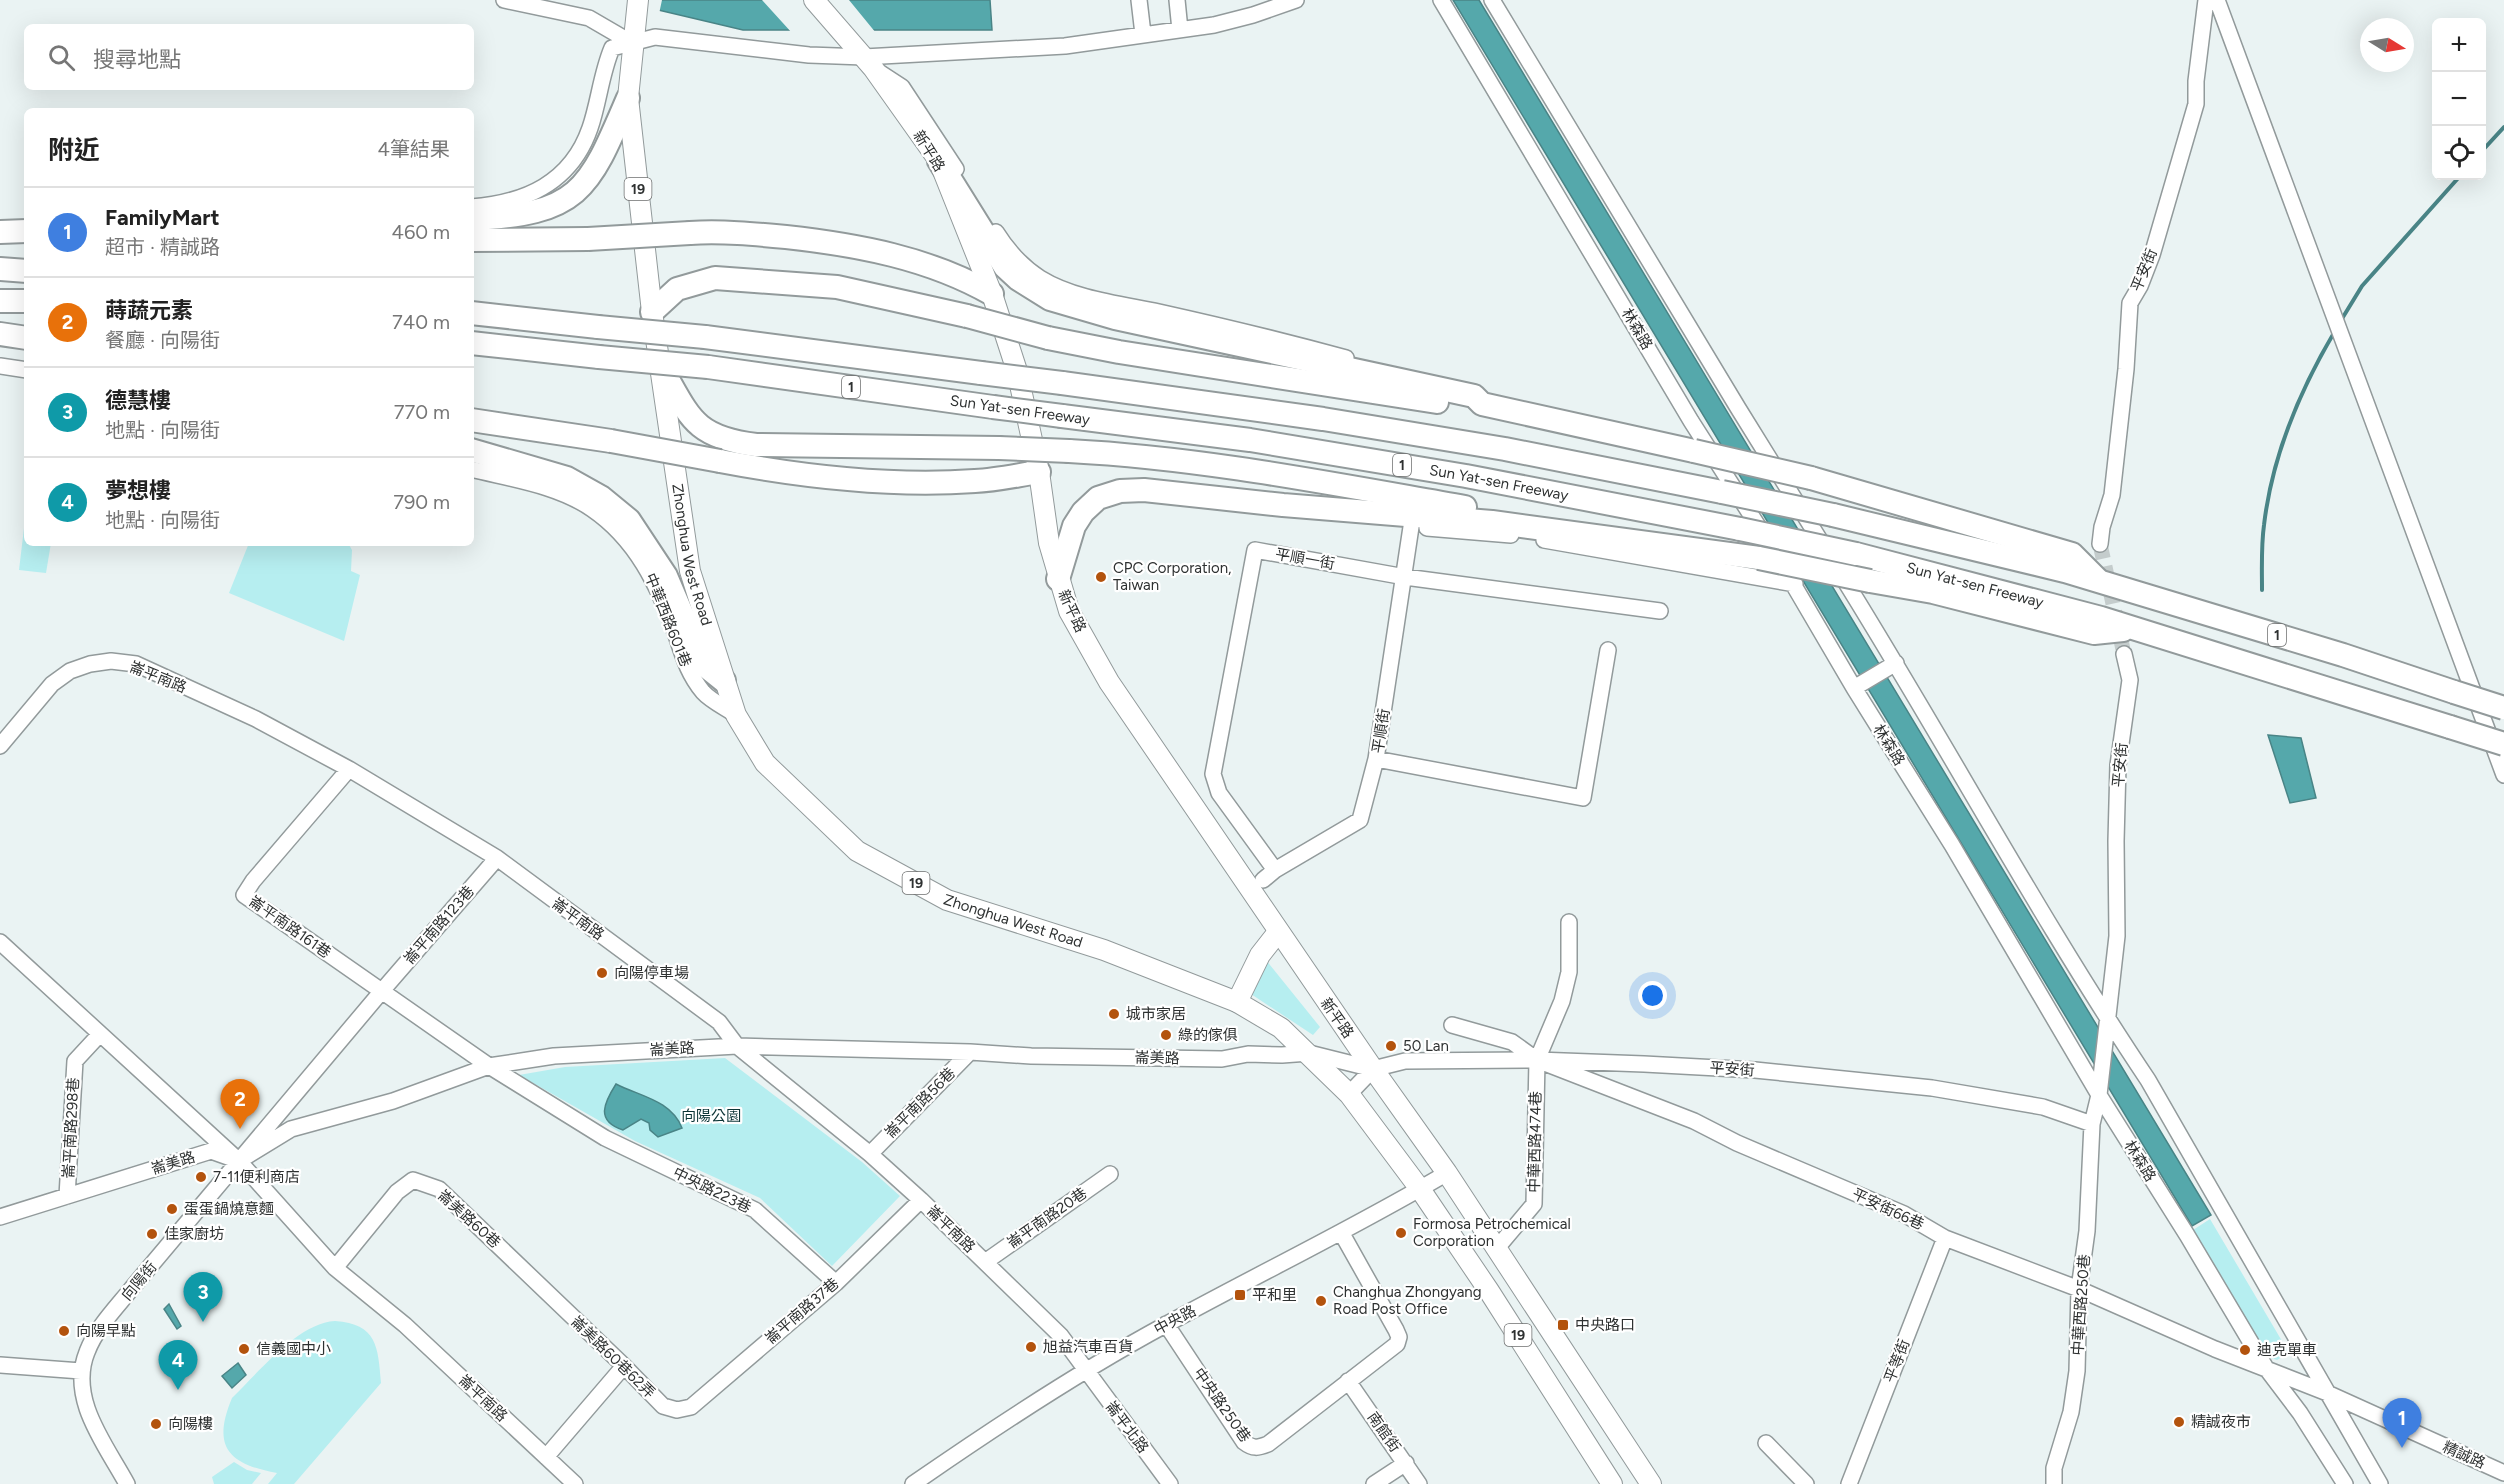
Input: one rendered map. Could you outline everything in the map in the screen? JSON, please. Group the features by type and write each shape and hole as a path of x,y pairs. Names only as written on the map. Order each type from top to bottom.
{"highway":[{"path":"474,219 514,217 544,211 574,194 591,176 628,98"},
{"path":"939,161 1005,267 1025,285 1050,299 1115,318 1474,396 1482,404"},
{"path":"0,232 24,231"},
{"path":"474,240 588,239 715,231 754,234 827,242 876,251 929,265 963,278 992,294"},
{"path":"0,269 24,271"},
{"path":"652,312 677,290 716,278 837,287 967,316 1048,338 1119,352 1471,408 1482,404 1810,478 2072,554 2100,582"},
{"path":"0,301 24,301"},
{"name":"Sun Yat-sen Freeway","path":"474,314 705,337 1062,383 1357,424 1505,449 1833,515 2065,571 2343,655 2504,708"},
{"path":"0,334 24,338"},
{"name":"Sun Yat-sen Freeway","path":"474,343 708,367 1250,440 1454,474 1740,528 1856,554 2102,618 2130,629 2504,744"},
{"path":"661,367 689,416 707,432 728,441 756,445 999,448 1140,454 1342,484 1481,510 1634,534 1647,541"},
{"path":"474,420 611,441 780,472 903,483 977,481 1039,472"},
{"path":"474,451 567,478 601,497 629,520 666,576 704,665 724,681"},
{"path":"1058,579 1074,526 1083,512 1098,498 1120,491 1144,490 1283,505 1492,522 1631,542 1647,541 1759,558 1933,592 2094,633 2130,629"}],"main road":[{"name":"新平路","path":"814,0 868,62 939,161 992,294 1017,371 1039,472 1048,543 1069,611 1109,682 1278,932 1447,1173"},
{"name":"Zhonghua West Road","path":"637,5 628,98 652,312 690,571 736,715 765,763 857,850 946,900 1104,950 1237,1002 1281,1028 1309,1053 1349,1095 1420,1189 1489,1291 1612,1484"},
{"path":"1237,1002 1260,955 1278,932"},
{"name":"19","path":"1447,1173 1651,1484"}],"street":[{"path":"504,0 589,18 632,43"},
{"path":"1139,0 1143,34"},
{"path":"1177,0 1180,30"},
{"path":"474,206 525,197 553,181 574,161 590,129 604,69 612,48 655,37 868,62 1065,46 1180,30 1214,25 1253,15 1296,0"},
{"name":"林森路","path":"1441,0 1691,421 1857,686 2098,1094 2187,1235 2266,1368 2301,1413 2345,1484"},
{"path":"1492,0 2108,1020 2154,1090 2325,1392 2380,1484"},
{"name":"平安街","path":"2100,544 2102,527 2112,495 2126,369 2130,303 2140,286 2152,255 2196,104 2196,81 2206,0"},
{"path":"2217,0 2504,775"},
{"path":"868,62 902,87 1005,247 1041,279 1094,298 1259,335 1448,382"},
{"path":"0,366 24,370"},
{"name":"中華西路601巷","path":"474,470 569,496 591,508 619,531 641,558 658,589 687,670 704,694 736,715"},
{"name":"平順街","path":"1263,880 1275,870 1360,820 1376,759 1411,528"},
{"path":"1427,528 1515,535 1795,584"},
{"name":"平順一街","path":"1275,870 1219,793 1213,774 1255,550 1405,577 1660,611"},
{"path":"1376,759 1583,798 1608,650"},
{"name":"平安街","path":"2098,1094 2117,936 2118,765 2130,680 2124,654"},
{"name":"崙平南路","path":"0,746 51,684 70,671 90,664 111,661 136,664 256,719 349,769 497,858 718,1022 737,1046 870,1154 921,1200 1061,1336 1085,1370"},
{"path":"1857,686 1893,665"},
{"name":"崙平南路161巷","path":"349,769 253,881 244,895 255,900 381,992"},
{"name":"崙平南路123巷","path":"381,992 497,858"},
{"path":"1537,1060 1562,1001 1569,972 1569,922"},
{"name":"崙平南路","path":"0,942 239,1161 335,1268 405,1325 574,1484"},
{"name":"中央路223巷","path":"381,992 489,1066 605,1138 755,1210 836,1282"},
{"name":"向陽街","path":"127,1484 88,1413 81,1391 81,1371 87,1350 105,1321 381,992"},
{"name":"平安街66巷","path":"1452,1025 1512,1042 1537,1060 1694,1121 1737,1143 1904,1214 1945,1238 2079,1289 2215,1349 2325,1392"},
{"name":"崙平南路298巷","path":"67,1196 75,1061 100,1034"},
{"name":"崙美路","path":"0,1217 211,1151 239,1161 291,1129 393,1101 489,1066 554,1056 737,1046 970,1052 1031,1056 1222,1059 1248,1054 1309,1053 1373,1070"},
{"name":"崙平南路56巷","path":"870,1154 970,1052"},
{"name":"平安街","path":"1373,1070 1405,1061 1537,1060 1755,1070 1932,1088 2043,1107 2092,1124"},
{"name":"中華西路474巷","path":"1497,1248 1534,1204 1537,1060"},
{"path":"1349,1095 1373,1070"},
{"path":"2092,1124 2098,1094"},
{"name":"中華西路250巷","path":"2054,1484 2054,1468 2071,1412 2077,1371 2079,1289 2087,1231 2092,1124"},
{"name":"中央路","path":"913,1484 998,1425 1085,1370 1447,1173"},
{"name":"崙平南路20巷","path":"985,1262 1110,1174"},
{"name":"崙美路60巷","path":"335,1268 397,1192 413,1180 439,1189 553,1298"},
{"name":"崙平南路37巷","path":"676,1410 691,1407 836,1282 921,1200"},
{"path":"1341,1232 1399,1337 1392,1349 1348,1381"},
{"name":"平等街","path":"1849,1484 1945,1238"},
{"name":"崙美路60巷62弄","path":"553,1298 663,1406 676,1410"},
{"name":"中央路250巷","path":"1166,1324 1244,1442 1251,1447 1260,1448 1268,1444 1348,1381"},
{"path":"0,1365 81,1371"},
{"path":"546,1457 624,1366"},
{"name":"崙平北路","path":"1085,1370 1170,1484"},
{"name":"南館街","path":"1348,1381 1419,1484"},
{"name":"精誠路","path":"2325,1392 2504,1473"},
{"path":"1766,1443 1806,1484"},
{"path":"1374,1484 1406,1462"}],"green space":[{"path":"24,528 24,546 50,546 46,573 19,570"},
{"path":"248,546 350,546 352,550 351,571 360,575 344,641 229,593"},
{"path":"1266,960 1320,1027 1313,1035 1248,992"},
{"name":"向陽公園","path":"725,1058 862,1162 900,1196 832,1266 760,1198 635,1141 519,1075 565,1067"},
{"path":"2210,1219 2289,1353 2277,1360 2262,1355 2190,1232"},
{"path":"335,1321 359,1327 373,1339 381,1383 294,1484 268,1484 277,1473 246,1464 228,1450 224,1440 224,1429 232,1398 293,1339 321,1324"},
{"path":"234,1462 247,1470 261,1473 252,1484 214,1484 212,1477"}],"shaded area":[{"path":"616,0 990,0 992,30 743,30"},
{"path":"1453,0 1479,0 2211,1215 2192,1226"},
{"path":"2268,735 2301,738 2316,798 2290,803"},
{"path":"616,1084 662,1105 677,1119 682,1128 658,1137 650,1130 649,1123 641,1119 623,1130 608,1122 604,1111"},
{"path":"169,1304 181,1326 177,1329 164,1309"},
{"path":"238,1363 246,1375 232,1388 222,1376"}],"pier":[{"path":"613,0 662,0 659,14 615,3"},
{"path":"762,0 849,0 876,33 792,33"}],"waterway":[{"path":"2486,147 2504,127"},
{"path":"2340,322 2362,286 2456,180"},
{"path":"2262,590 2263,533 2268,500 2281,449 2299,400 2335,331"}],"tunnel":[{"path":"2100,544 2124,654"}],"place":[{"name":"CPC Corporation, Taiwan","path":"1101,577"},
{"name":"向陽停車場","path":"602,973"},
{"name":"城市家居","path":"1114,1014"},
{"name":"綠的傢俱","path":"1166,1035"},
{"name":"50 Lan","path":"1391,1046"},
{"name":"蒔蔬元素","path":"240,1129"},
{"name":"7-11便利商店","path":"201,1177"},
{"name":"蛋蛋鍋燒意麵","path":"172,1209"},
{"name":"Formosa Petrochemical Corporation","path":"1401,1233"},
{"name":"佳家廚坊","path":"152,1234"},
{"name":"平和里","path":"1240,1295"},
{"name":"Changhua Zhongyang Road Post Office","path":"1321,1301"},
{"name":"德慧樓","path":"203,1322"},
{"name":"中央路口","path":"1563,1325"},
{"name":"向陽早點","path":"64,1331"},
{"name":"旭益汽車百貨","path":"1031,1347"},
{"name":"信義國中小","path":"244,1349"},
{"name":"迪克單車","path":"2245,1350"},
{"name":"夢想樓","path":"178,1390"},
{"name":"精誠夜市","path":"2179,1422"},
{"name":"向陽樓","path":"156,1424"},
{"name":"FamilyMart","path":"2402,1448"}]}
